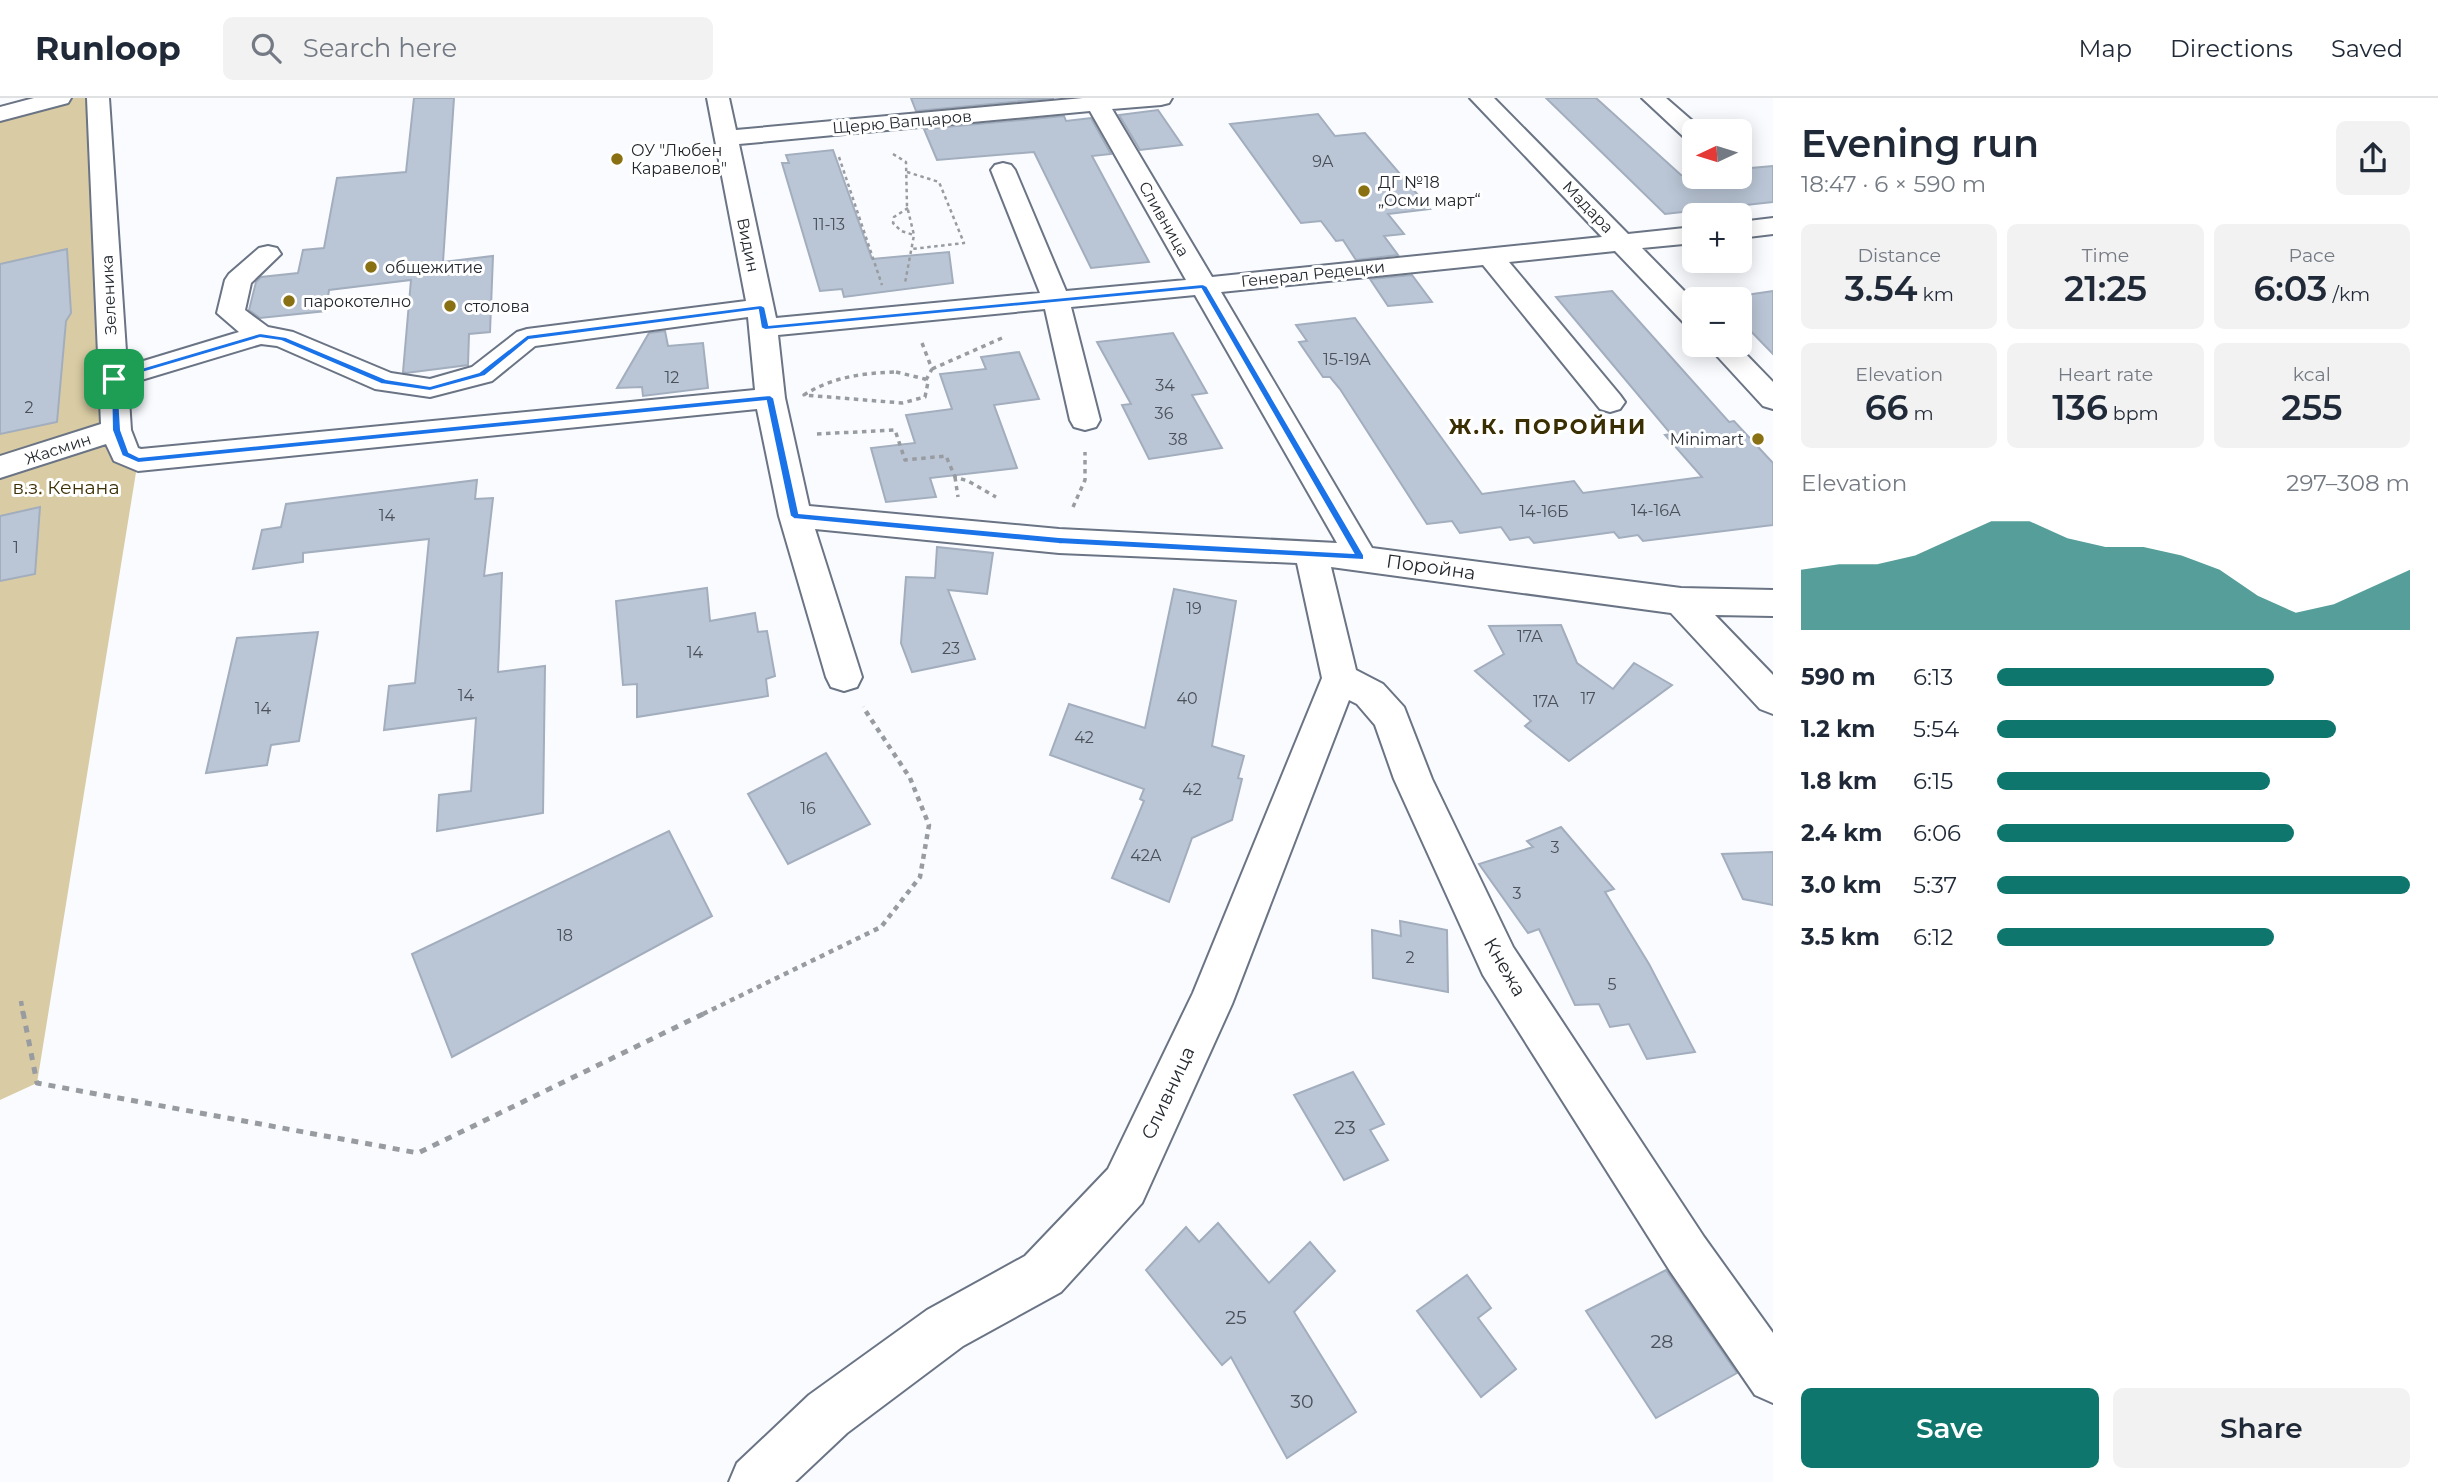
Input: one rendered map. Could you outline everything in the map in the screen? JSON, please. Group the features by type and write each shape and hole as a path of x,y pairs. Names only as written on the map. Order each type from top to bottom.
{"street":[{"path":"0,114 60,98"},
{"name":"Зеленика","path":"98,98 116,430 125,454 138,460 770,398"},
{"name":"Видин","path":"718,98 763,317 770,398 794,516 844,677"},
{"name":"Щерю Вапцаров","path":"726,138 1096,101 1161,98"},
{"name":"Мадара","path":"1482,98 1682,305"},
{"path":"1653,98 1682,123"},
{"name":"Сливница","path":"1096,101 1361,557"},
{"path":"1003,170 1056,299 1085,420"},
{"path":"1752,229 1773,226"},
{"name":"Генерал Редецки","path":"260,335 283,338 384,382 430,388 482,374 527,338 763,317 1056,299 1682,236"},
{"path":"260,335 230,313 238,280 268,254"},
{"path":"1490,256 1611,402"},
{"path":"114,379 260,335"},
{"path":"1734,357 1768,387"},
{"name":"Жасмин","path":"0,467 116,430"},
{"name":"Поройна","path":"794,516 1059,541 1311,552 1681,601 1773,603"},
{"path":"1311,552 1340,678"},
{"path":"1681,601 1773,699"},
{"name":"Сливница","path":"756,1482 828,1414 934,1336 1043,1274 1125,1186 1210,1004 1340,678"},
{"name":"Кнежа","path":"1340,678 1370,694 1391,718 1413,779 1498,961 1687,1254 1773,1377"}],"path":[{"path":"836,148 883,286 886,288"},
{"path":"884,150 906,162 908,208 914,235 902,291"},
{"path":"907,172 939,182 964,243 912,249"},
{"path":"908,208 894,216 892,223 901,231 914,235"},
{"path":"926,380 896,372 871,373 830,381 804,395 909,403 925,397 928,386 926,380 932,369 1000,340 1005,334"},
{"path":"919,336 932,369"},
{"path":"1059,541 1085,480 1085,420"},
{"path":"805,434 895,430 905,460 946,456 955,477 968,481 998,498"},
{"path":"21,1001 37,1083 418,1153 881,927 920,877 929,825 910,778 844,677"}],"green space":[{"name":"в.з. Кенана","path":"60,98 98,98 116,430 138,460 37,1083 0,1100 0,114"}],"building":[{"path":"414,98 454,98 443,262 493,256 490,332 469,334 468,365 406,373 403,372 411,280 329,290 326,311 260,318 249,310 256,282 261,277 298,273 303,250 324,248 337,178 406,172"},
{"path":"911,98 1054,98 916,111"},
{"path":"1546,98 1596,98 1682,175 1682,189 1752,189 1752,168 1773,166 1773,202 1752,204 1682,203 1682,212 1665,214"},
{"path":"1158,110 1182,145 1140,150 1119,115"},
{"path":"1318,114 1335,136 1365,133 1430,209 1388,214 1404,234 1384,236 1398,255 1356,260 1343,240 1336,241 1321,221 1301,223 1230,124"},
{"path":"1064,116 1066,121 1091,118 1111,154 1092,156 1149,262 1091,268 1034,152 937,160 924,129"},
{"path":"833,150 872,259 949,252 953,283 844,297 842,289 820,291 782,163 789,163 786,155"},
{"path":"67,249 71,313 66,321 57,422 0,434 0,264"},
{"path":"1412,275 1432,302 1388,306 1370,279"},
{"path":"1612,291 1729,422 1734,421 1773,463 1773,525 1643,541 1638,535 1619,538 1614,532 1534,543 1529,537 1510,540 1501,527 1460,533 1452,521 1427,524 1340,389 1330,377 1323,377 1299,342 1307,341 1296,325 1355,318 1482,494 1574,481 1583,493 1702,477 1665,435 1671,434 1556,297"},
{"path":"1773,291 1773,354 1752,332 1752,294"},
{"path":"665,331 668,346 703,343 708,388 643,396 642,387 617,388 649,333"},
{"path":"1173,333 1207,393 1192,395 1222,448 1149,459 1122,405 1131,404 1097,342"},
{"path":"1019,352 1039,399 994,405 1017,468 930,478 936,497 886,502 871,448 915,443 906,415 952,409 940,374 986,369 981,357"},
{"path":"477,480 475,499 493,498 484,576 502,573 498,672 545,666 543,813 437,831 439,795 471,791 476,718 384,730 389,686 415,683 429,539 303,553 303,562 253,569 262,530 281,527 286,504"},
{"path":"40,507 35,574 0,581 0,516"},
{"path":"937,547 993,553 987,594 948,590 975,659 912,672 901,643 906,577 935,578"},
{"path":"707,588 710,621 755,613 758,632 767,631 775,676 766,679 768,696 637,717 637,684 623,685 616,601"},
{"path":"1174,589 1236,601 1212,746 1244,756 1238,778 1242,779 1232,820 1192,838 1169,902 1112,878 1144,801 1140,799 1144,789 1050,755 1069,704 1145,728"},
{"path":"1561,625 1577,663 1613,689 1634,663 1672,685 1569,761 1525,726 1531,721 1475,671 1504,654 1489,626"},
{"path":"318,632 299,741 271,745 267,765 206,773 237,638"},
{"path":"826,753 870,824 788,864 748,794"},
{"path":"1561,827 1614,889 1605,892 1649,964 1695,1052 1647,1059 1629,1024 1610,1027 1599,1004 1575,1005 1539,929 1528,933 1479,864 1533,847 1527,841"},
{"path":"669,831 712,916 452,1057 412,954"},
{"path":"1773,852 1773,905 1743,899 1722,854"},
{"path":"1400,921 1447,930 1448,992 1373,978 1372,930 1401,936"},
{"path":"1353,1072 1384,1124 1370,1130 1388,1160 1344,1180 1294,1095"},
{"path":"1218,1223 1269,1283 1310,1242 1335,1271 1294,1312 1356,1412 1287,1458 1231,1357 1222,1365 1146,1270 1186,1227 1199,1242"},
{"path":"1666,1270 1737,1373 1656,1418 1586,1311"},
{"path":"1467,1275 1491,1308 1478,1318 1516,1369 1481,1397 1417,1311"}],"place":[{"name":"ОУ \"Любен Каравелов\"","path":"617,159"},
{"name":"ДГ №18 „Осми март“","path":"1364,191"},
{"name":"общежитие","path":"371,267"},
{"name":"парокотелно","path":"289,301"},
{"name":"столова","path":"450,306"},
{"name":"Minimart","path":"1758,439"}],"district":[{"name":"Ж.К. ПОРОЙНИ","path":"1548,426"}],"route":[{"path":"1203,286 1361,557 1311,552 1059,541 794,516 770,398 138,460 125,454 116,430 114,379 260,335 283,338 384,382 430,388 482,374 527,338 761,307 765,328 1203,286"}]}
